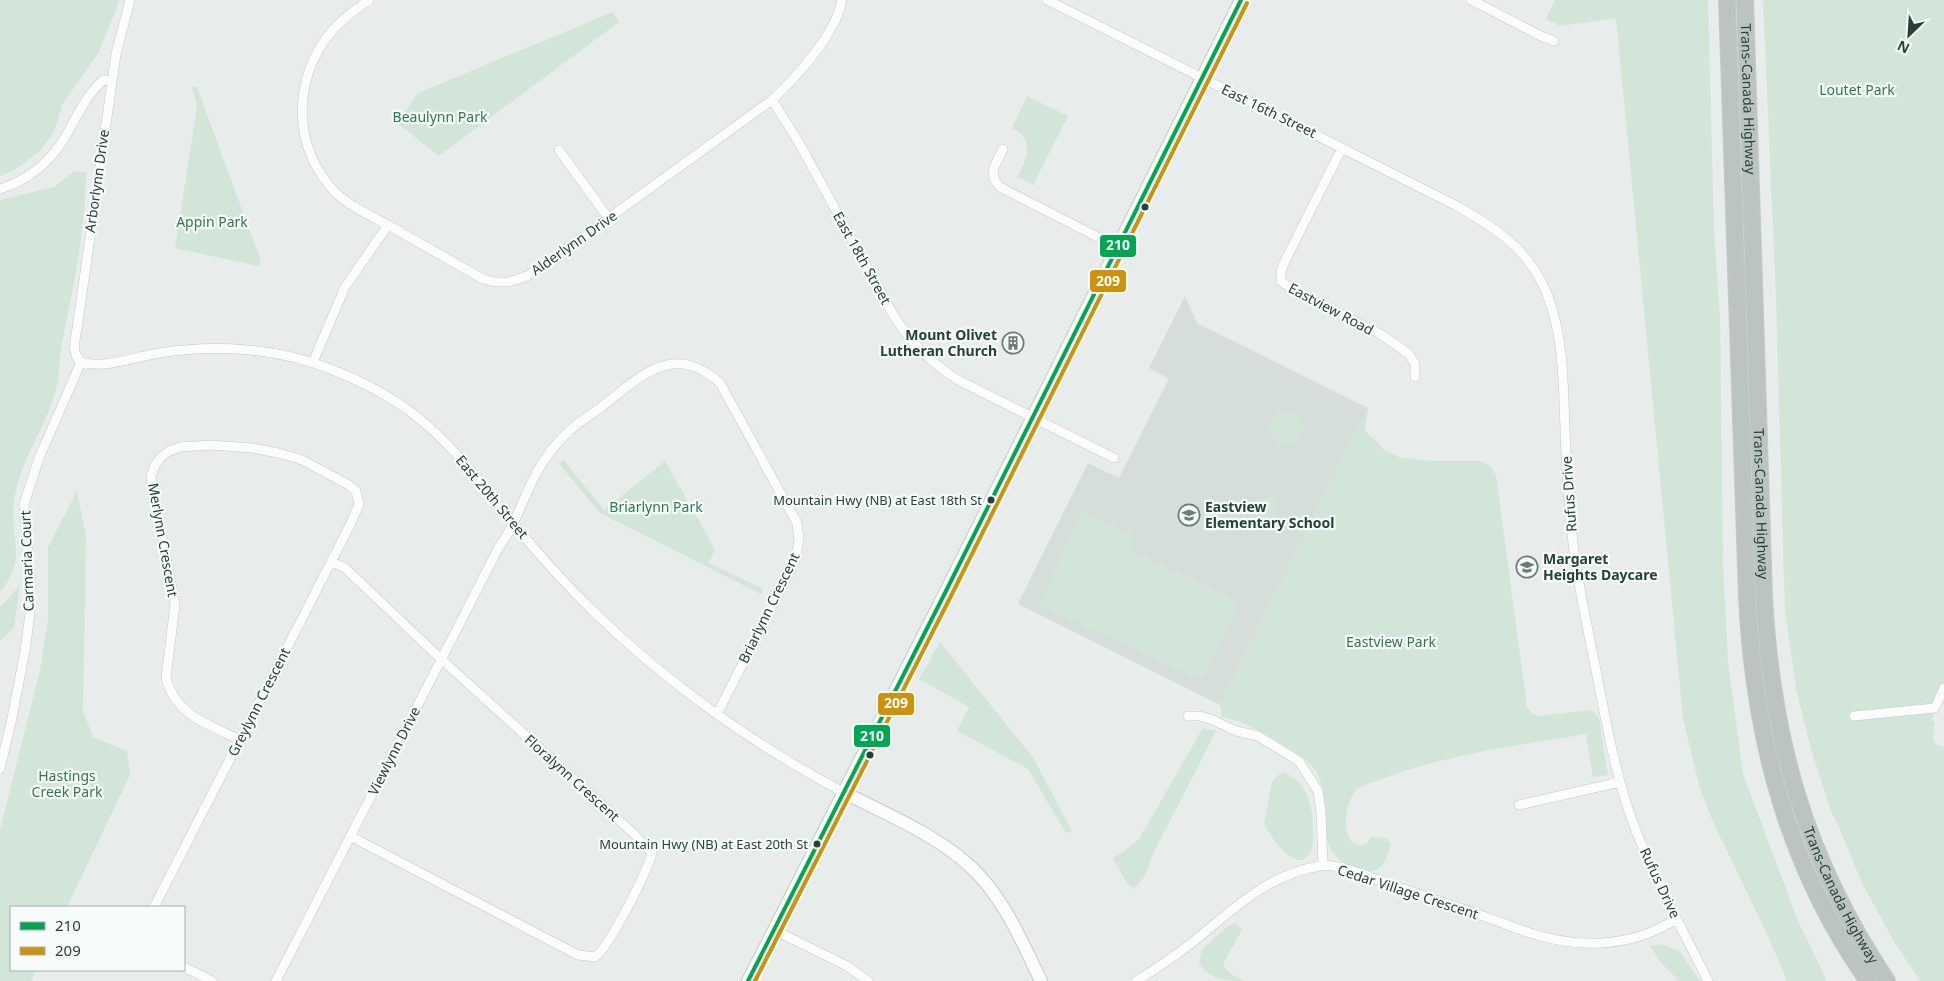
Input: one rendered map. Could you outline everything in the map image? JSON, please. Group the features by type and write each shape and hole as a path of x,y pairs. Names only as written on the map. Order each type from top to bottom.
{"highway":[{"name":"Trans-Canada Highway","path":"1728,0 1746,588 1753,680 1769,762 1792,836 1821,902 1868,981"},
{"name":"Trans-Canada Highway","path":"1745,0 1764,597 1770,678 1786,758 1808,831 1841,903 1887,981"}],"main road":[{"path":"748,981 950,583 1241,0"},
{"path":"843,792 921,832 972,868 990,889 1007,914 1041,981"}],"street":[{"name":"Arborlynn Drive","path":"81,362 76,355 74,347 116,54 130,0"},
{"name":"Alderlynn Drive","path":"369,0 332,30 322,43 312,63 305,84 302,117 309,150 324,179 352,205 483,279 495,282 509,282 527,276 541,267 772,100 793,79 828,34 840,14 842,0"},
{"name":"East 16th Street","path":"1047,0 1455,205 1490,225"},
{"path":"1471,0 1554,41"},
{"path":"0,189 26,178 48,160 67,134 75,116 89,94 103,80 112,81"},
{"name":"East 18th Street","path":"772,100 798,141 905,334 941,370 1114,458"},
{"name":"Eastview Road","path":"1342,148 1284,263 1281,280 1293,290 1382,335 1409,354 1415,364 1416,377"},
{"path":"559,150 609,219"},
{"path":"1003,150 993,170 992,177 1000,187 1117,247"},
{"name":"Rufus Drive","path":"1490,225 1514,244 1529,260 1546,292 1555,317 1560,339 1572,535 1600,694 1620,782 1633,822 1676,919 1708,981"},
{"path":"313,362 346,287 388,226"},
{"name":"East 20th Street","path":"81,362 97,365 160,353 210,348 259,352 313,362 363,383 392,400 426,424 451,448 514,523 594,613 637,652 717,714 807,772 843,792"},
{"name":"Carmaria Court","path":"0,769 25,651 30,613 30,581 24,504 40,458 81,362"},
{"name":"Briarlynn Crescent","path":"514,523 517,512 543,462 578,423 644,375 657,368 672,364 684,364 711,374 720,383 785,498 797,523 799,540 795,561 717,714"},
{"name":"Merlynn Crescent","path":"240,740 183,710 169,689 166,678 175,604 152,485 151,476 155,465 168,451 180,447 212,445 252,448 300,459 349,485 358,496"},
{"name":"Greylynn Crescent","path":"155,906 356,512 359,504 358,496"},
{"name":"Viewlynn Drive","path":"276,981 441,658 499,547 514,523"},
{"name":"Floralynn Crescent","path":"331,561 345,568 652,853 641,880 602,952 596,957 588,957 578,955 350,836"},
{"path":"1854,716 1935,708 1944,688"},
{"path":"1188,716 1206,718 1236,731 1258,736 1299,761 1318,791 1323,866"},
{"path":"1519,805 1620,782"},
{"name":"Cedar Village Crescent","path":"1136,981 1196,939 1253,893 1281,877 1323,866 1339,868 1371,878 1524,931 1556,940 1582,944 1610,944 1646,935 1663,928 1676,919"},
{"path":"774,930 847,966 868,981"},
{"path":"185,968 212,981"}],"shaded area":[{"name":"Eastview Elementary School","path":"1185,296 1197,323 1368,408 1220,705 1018,604 1088,463 1119,478 1169,379 1149,368"}],"green space":[{"path":"0,0 120,0 99,52 62,105 54,132 39,152 13,171 0,176"},
{"path":"1555,0 1708,0 1714,228 1720,318 1723,563 1728,661 1743,774 1798,921 1827,981 1787,981 1767,934 1713,822 1699,786 1683,718 1616,18 1560,26 1546,19"},
{"name":"Loutet Park","path":"1763,0 1944,0 1944,692 1931,721 1935,721 1933,739 1936,744 1944,747 1944,981 1920,981 1896,945 1863,885 1832,814 1811,749 1796,689 1785,612 1776,299"},
{"name":"Beaulynn Park","path":"613,12 619,22 439,156 397,123 418,93"},
{"name":"Appin Park","path":"192,87 197,87 261,261 258,266 175,248 197,106"},
{"path":"1027,96 1068,116 1033,185 1017,177 1024,163 1027,144 1020,133 1012,128"},
{"path":"74,171 87,172 81,237 61,348 58,381 48,414 18,481 13,509 16,556 9,579 0,592 0,200 54,187"},
{"name":"Eastview Park","path":"1368,408 1365,431 1385,450 1399,457 1432,461 1481,461 1490,466 1496,475 1527,707 1531,713 1539,716 1592,710 1599,719 1608,775 1593,777 1586,734 1455,757 1403,771 1360,787 1351,798 1347,810 1346,824 1348,835 1353,842 1360,845 1367,843 1372,836 1387,839 1391,844 1387,856 1380,867 1372,871 1350,866 1338,858 1330,848 1324,823 1323,796 1316,771 1312,766 1263,733 1241,722 1222,717 1220,705"},
{"path":"1287,411 1294,412 1299,416 1303,421 1303,435 1299,440 1294,444 1287,445 1280,444 1275,440 1271,435 1270,428 1271,421 1275,416 1280,412"},
{"name":"Briarlynn Park","path":"563,459 604,510 665,461 715,549 709,563 763,589 761,594 600,513 559,464"},
{"name":"Hastings Creek Park","path":"77,491 86,537 83,711 93,737 127,751 130,775 67,906 10,906 10,971 36,971 31,981 0,981 0,830 40,670 48,619 48,547"},
{"path":"1274,497 1282,528 1265,533 1257,501"},
{"path":"1082,512 1132,535 1131,550 1240,603 1204,676 1198,679 1039,604"},
{"path":"20,585 14,628 0,641 0,607"},
{"path":"940,642 1034,759 1072,831 1066,833 1028,769 957,731 969,707 919,679"},
{"path":"1203,728 1216,731 1152,856 1145,876 1134,889 1126,882 1113,858 1139,839"},
{"path":"1284,772 1299,783 1310,802 1313,836 1312,849 1305,858 1299,860 1285,852 1278,845 1264,824 1272,782"},
{"path":"1235,923 1242,929 1223,966 1231,974 1245,981 1219,979 1209,974 1199,964 1202,949 1227,927"},
{"path":"1661,944 1680,952 1700,981 1679,981 1661,963 1650,946"}],"transit line":[{"name":"210","path":"748,981 946,591 1241,0"},
{"name":"209","path":"755,981 952,594 1247,3"}],"place":[{"name":"Mount Olivet Lutheran Church","path":"1013,343"},
{"name":"Mountain Hwy (NB) at East 18th St","path":"991,500"},
{"name":"Eastview Elementary School","path":"1189,515"},
{"name":"Margaret Heights Daycare","path":"1527,567"},
{"name":"Mountain Hwy (NB) at East 20th St","path":"817,844"}]}
